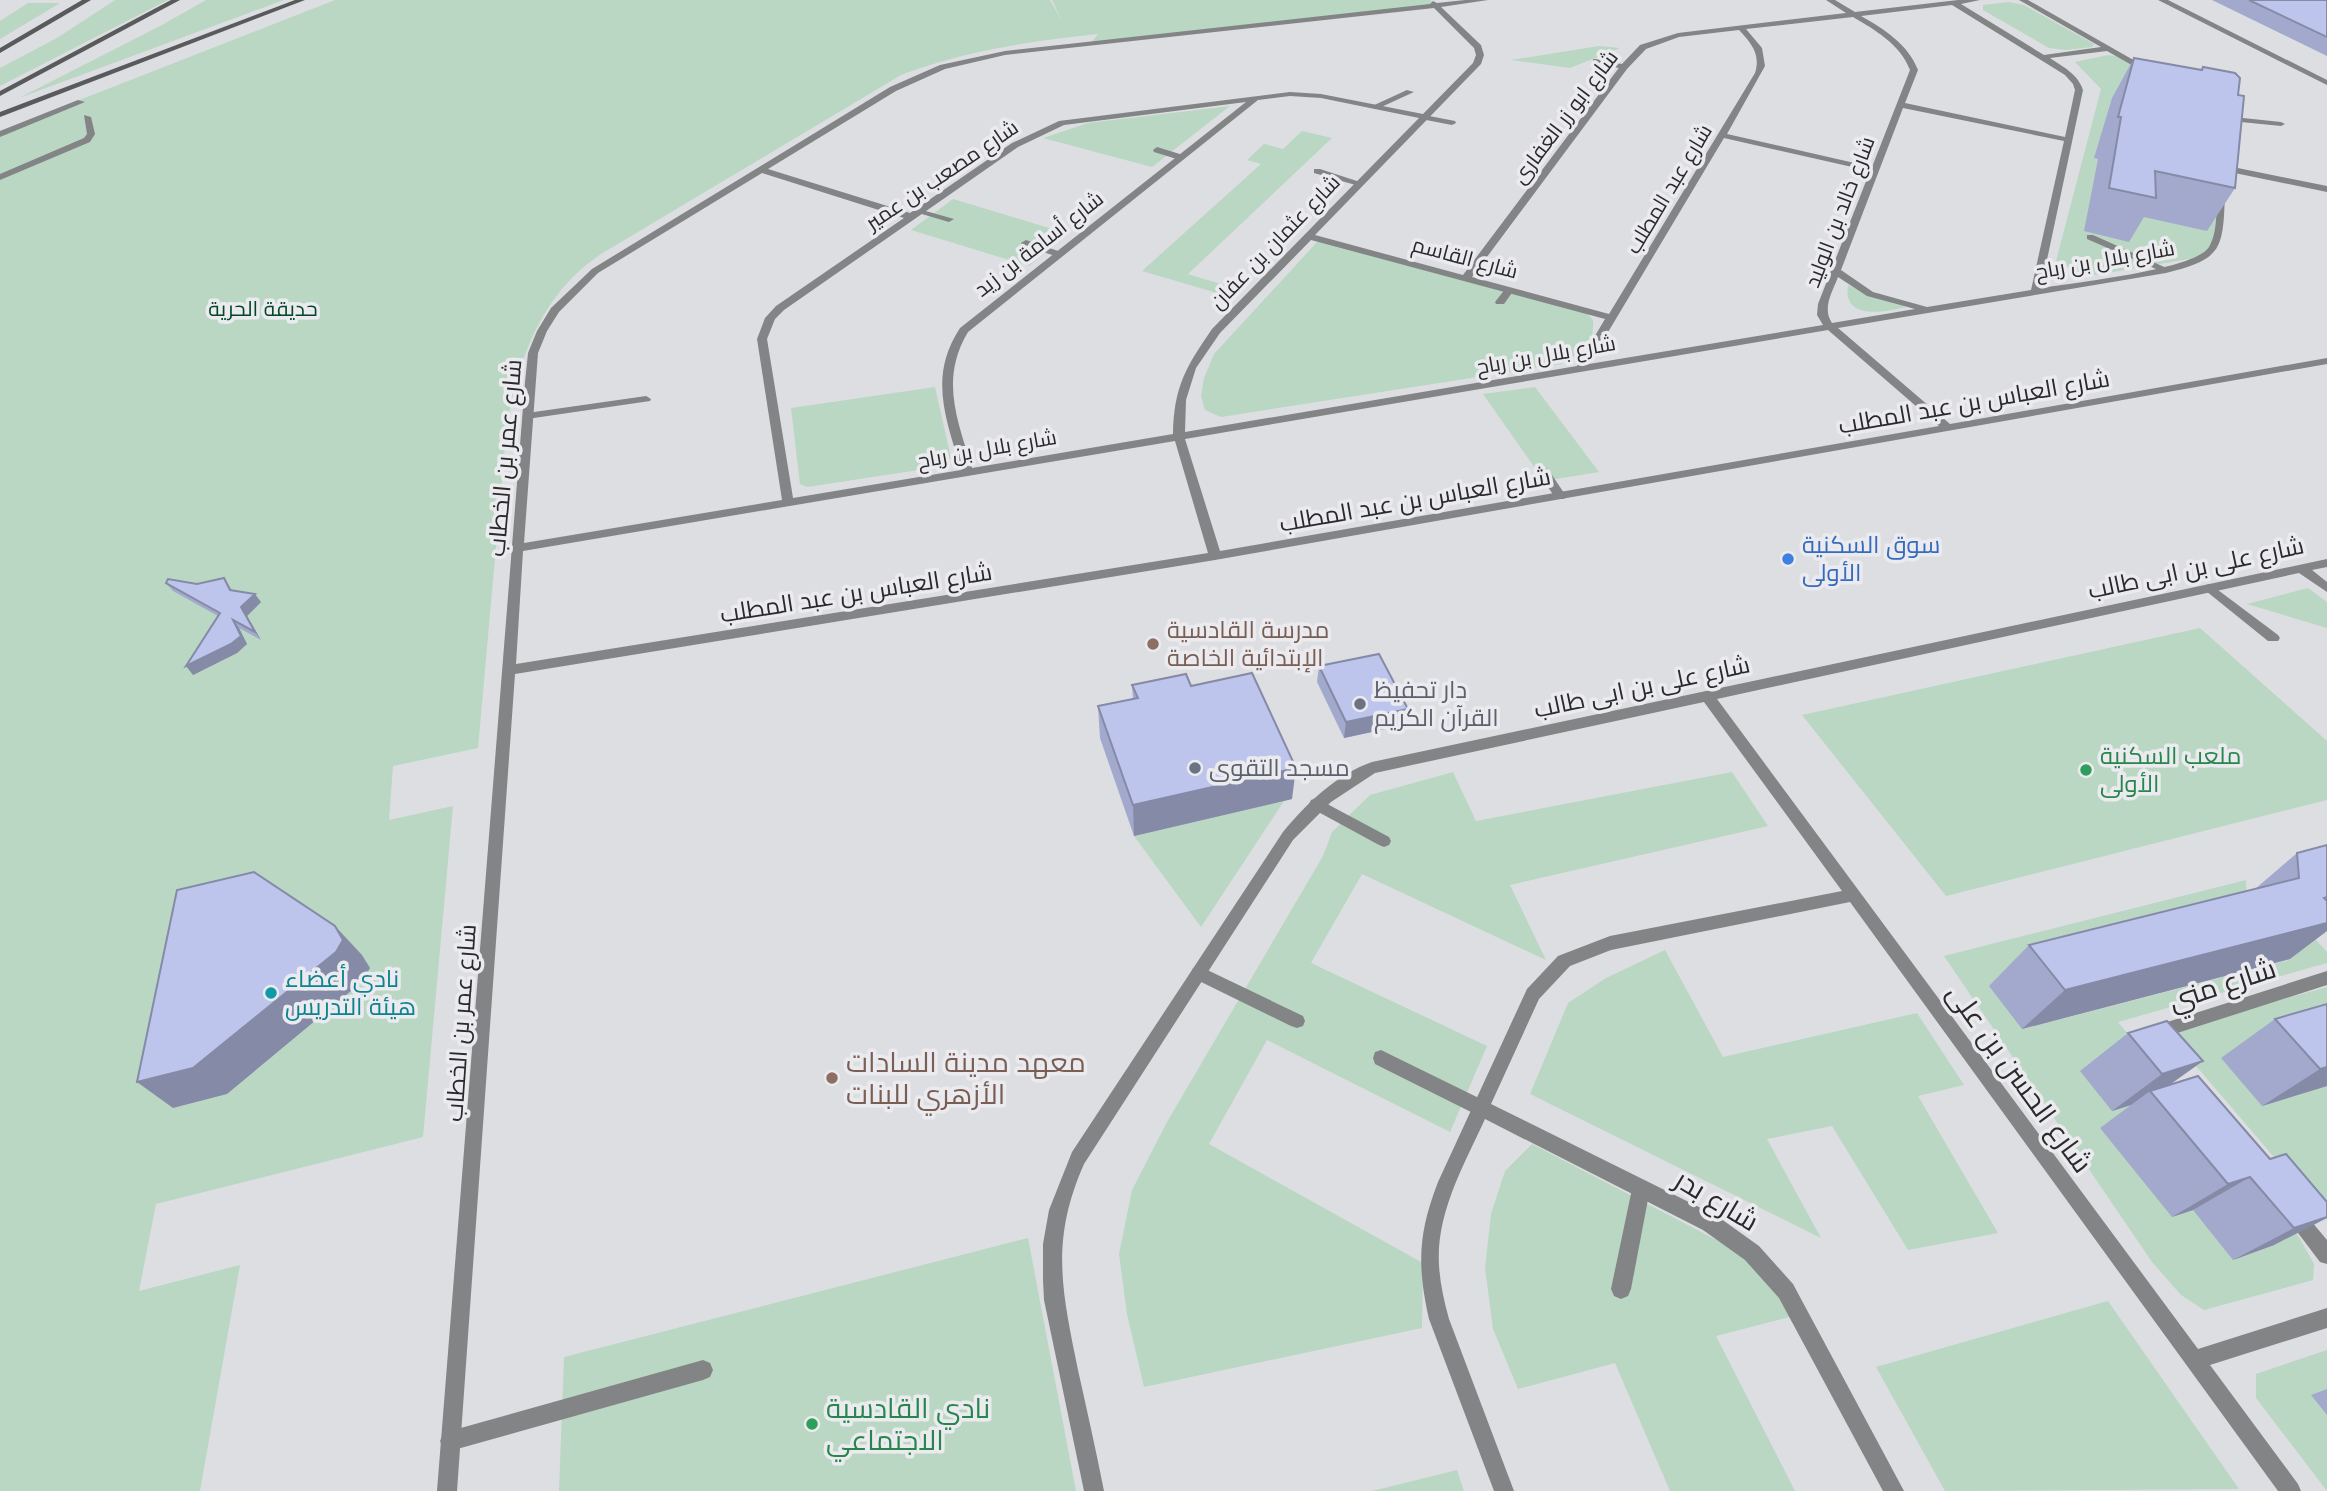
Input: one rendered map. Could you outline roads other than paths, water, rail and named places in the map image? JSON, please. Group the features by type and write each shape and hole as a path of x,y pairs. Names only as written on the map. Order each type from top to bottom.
{"main road":[{"path":"0,51 87,0"},
{"path":"0,94 176,0"},
{"path":"0,115 301,0"}],"street":[{"name":"شارع عمر بن الخطاب","path":"447,1491 527,416 533,353 542,331 573,289 621,254 905,83 943,67 1005,53 1433,3 1484,0"},
{"name":"شارع خالد بن الوليد","path":"1830,0 1902,47 1914,70 1822,309 1830,327 1948,428"},
{"name":"شارع ابو زر الغفارى","path":"1466,278 1636,52 1659,40 1976,0"},
{"path":"2023,0 2160,77"},
{"path":"2162,0 2327,83"},
{"name":"شارع عثمان بن عفان","path":"1215,556 1179,436 1181,400 1197,356 1216,331 1477,64 1480,55 1478,47 1433,3"},
{"path":"1954,3 2068,73 2077,83 2079,96 2035,292"},
{"name":"شارع عبد المطلب","path":"1581,368 1762,66 1761,52 1741,28"},
{"path":"2043,57 2109,48"},
{"path":"1596,61 1624,67"},
{"path":"1374,107 1410,92"},
{"name":"شارع مصعب بن عمير","path":"788,502 762,339 765,328 780,309 1015,145 1046,128 1088,118 1257,97 1311,95 1452,123"},
{"name":"شارع أسامة بن زيد","path":"967,472 946,384 946,367 956,341 975,319 1257,97"},
{"path":"0,134 81,102"},
{"path":"1901,104 2069,140"},
{"path":"0,177 87,140 91,134 87,117"},
{"path":"2223,120 2281,124"},
{"path":"1722,135 1875,170"},
{"path":"1157,150 1180,157"},
{"name":"شارع بلال بن رباح","path":"518,548 2166,270 2198,262 2214,249 2218,238 2224,162 2327,189"},
{"path":"760,169 914,213 949,219"},
{"path":"1317,171 1359,183"},
{"name":"شارع القاسم","path":"1308,236 1612,318"},
{"path":"2090,237 2166,270"},
{"path":"1026,243 1058,254"},
{"path":"1836,271 1870,294 1901,304 1934,309"},
{"path":"1500,302 1509,290"},
{"name":"شارع العباس بن عبد المطلب","path":"509,670 1215,556 2327,361"},
{"path":"527,416 646,399"},
{"path":"1544,472 1560,496"},
{"name":"شارع على بن ابى طالب","path":"1094,1491 1054,1300 1051,1239 1057,1211 1078,1158 1288,836 1316,804 1333,790 1372,768 2327,564"},
{"path":"2302,569 2327,588"},
{"path":"2210,588 2273,638"},
{"name":"شارع الحسن بن على","path":"1708,696 2291,1491"},
{"path":"1316,804 1384,841"},
{"path":"1504,1491 1438,1319 1429,1263 1437,1208 1533,994 1547,976 1564,961 1610,943 1853,895"},
{"path":"1199,973 1297,1021"},
{"name":"شارع مني","path":"2166,1059 2161,1037 2164,1030 2327,978"},
{"name":"شارع بدر","path":"1381,1058 1731,1236 1770,1271 1786,1291 1895,1491"},
{"path":"1621,1289 1641,1189"},
{"path":"2283,1201 2327,1255"},
{"path":"2194,1360 2327,1318"},
{"path":"450,1441 703,1370"}],"place":[{"name":"سوق السكنية الأولى","path":"1788,559"},
{"name":"مدرسة القادسية الإبتدائية الخاصة","path":"1153,644"},
{"name":"دار تحفيظ القرآن الكريم","path":"1360,704"},
{"name":"مسجد التقوى","path":"1195,768"},
{"name":"ملعب السكنية الأولى","path":"2086,770"},
{"name":"نادي أعضاء هيئة التدريس","path":"271,993"},
{"name":"معهد مدينة السادات الأزهري للبنات","path":"832,1078"},
{"name":"نادي القادسية الاجتماعي","path":"812,1424"}],"park label":[{"name":"حديقة الحرية","path":"263,309"}]}
